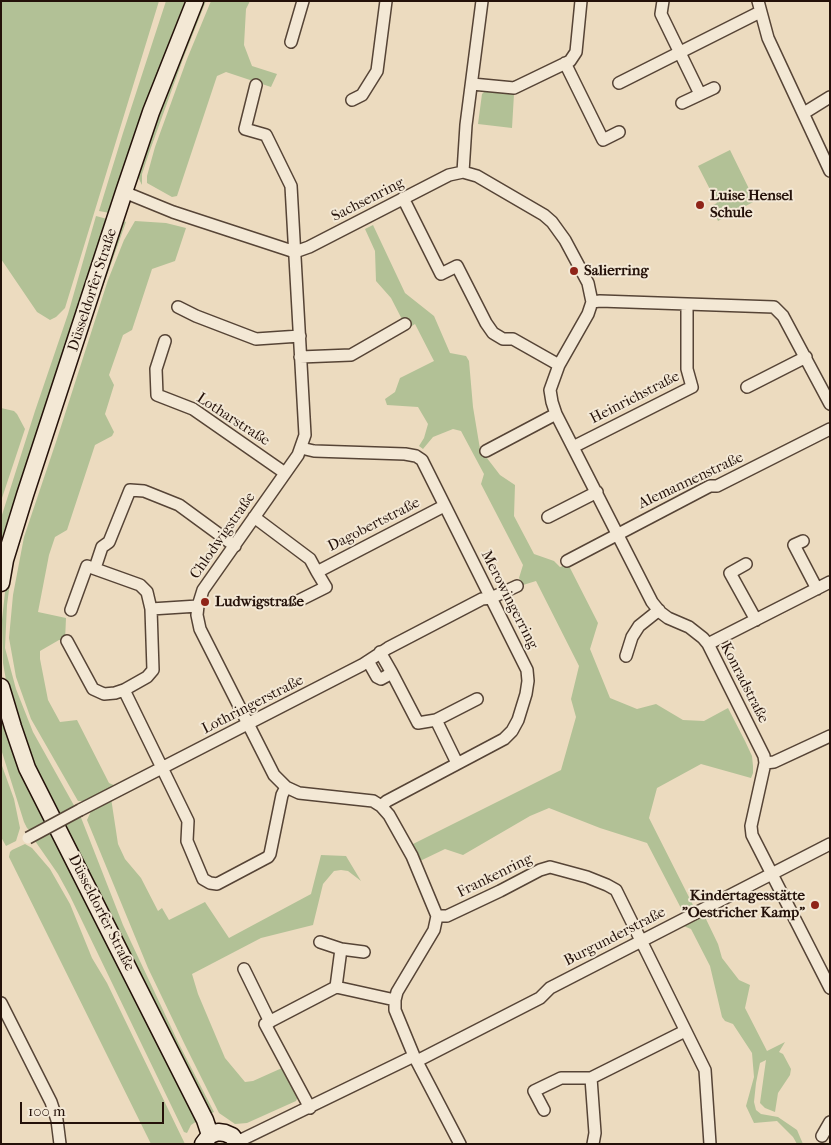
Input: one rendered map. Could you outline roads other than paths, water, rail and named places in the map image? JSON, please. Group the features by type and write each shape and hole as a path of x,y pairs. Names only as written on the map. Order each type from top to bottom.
{"main road":[{"name":"Düsseldorfer Straße","path":"1,583 25,495 124,192 152,112 195,1"},
{"name":"Düsseldorfer Straße","path":"1,687 27,768 205,1120 207,1139 218,1132 225,1132 238,1143"}],"street":[{"path":"291,42 303,1"},
{"path":"352,100 362,95 377,70 386,1"},
{"path":"482,1 466,125 463,172 477,176 544,215 552,222 565,240 588,283 592,302 760,305 774,307 783,316 830,404"},
{"path":"472,84 514,88 570,61 576,52 582,1"},
{"path":"663,1 661,14 700,94"},
{"path":"618,83 681,52 759,7 768,38 830,171"},
{"path":"565,63 603,140 619,132"},
{"name":"Chlodwigstraße","path":"256,85 245,128 266,135 292,186 305,435 298,455 203,590 197,616 200,629 274,775 286,787"},
{"path":"682,103 714,88"},
{"path":"804,113 830,97"},
{"name":"Sachsenring","path":"295,252 309,247 449,175 463,172"},
{"path":"124,192 173,212 295,252"},
{"path":"403,198 441,274 457,266 493,333 503,338 513,339 559,365"},
{"name":"Konradstraße","path":"592,302 588,314 559,365 550,390 556,414 652,602 668,618 690,627 708,644 742,709 764,756 765,763"},
{"name":"Heinrichstraße","path":"573,447 692,387 687,369 687,305"},
{"path":"178,307 256,339 300,336"},
{"path":"300,357 351,355 405,324"},
{"name":"Lotharstraße","path":"165,341 156,369 157,395 193,408 285,473"},
{"path":"747,388 806,357"},
{"path":"486,451 556,414"},
{"name":"Alemannenstraße","path":"567,561 617,533 710,486 724,483 830,429"},
{"name":"Merowingerring","path":"301,448 314,451 416,456 422,460 527,670 526,694 518,720 512,731 504,739 387,801 381,806"},
{"path":"95,568 102,546 110,542 130,490 144,491 179,505 234,546"},
{"path":"548,517 596,492"},
{"name":"Dagobertstraße","path":"317,572 444,506"},
{"name":"Dagobertstraße","path":"254,517 310,559 326,587 300,600"},
{"path":"802,541 794,545 817,589"},
{"path":"746,564 730,573 756,620"},
{"path":"67,641 93,689 104,694 124,690 147,677 153,670 151,608 147,592 140,585 87,566 71,610"},
{"path":"708,644 830,582"},
{"path":"491,598 517,586"},
{"name":"Lothringerstraße","path":"28,838 368,661 380,652 482,599 491,598"},
{"path":"151,608 198,606"},
{"path":"626,656 632,637 639,626 659,610"},
{"path":"380,652 418,723 436,720 477,699"},
{"path":"368,661 377,677 381,679 392,673"},
{"path":"124,690 188,821 187,841 203,879 210,883 217,884 268,857 282,795 286,787 299,793 373,801 381,806 389,815 412,856 436,916 434,930 400,986 395,1000 395,1010 401,1028 416,1059 460,1144"},
{"path":"436,720 457,763"},
{"path":"830,736 774,762 765,763 751,826 752,835 830,988"},
{"name":"Burgunderstraße","path":"238,1143 540,998 550,988 830,844"},
{"name":"Frankenring","path":"436,916 447,916 540,870 550,867 587,878 616,890 705,1070 710,1144"},
{"path":"320,942 341,949 364,952"},
{"path":"336,987 341,949"},
{"path":"244,969 270,1022"},
{"path":"310,1108 265,1024 336,987 395,1000"},
{"path":"1,1003 5,1019 54,1110 60,1144"},
{"path":"544,1110 534,1092 561,1078 591,1078 685,1031"},
{"path":"591,1078 595,1133 593,1144"},
{"path":"822,1136 830,1122"}],"place":[{"name":"Luise Hensel Schule","path":"700,205"},
{"name":"Salierring","path":"574,271"},
{"name":"Ludwigstraße","path":"205,602"},
{"name":"Kindertagesstätte \"Oestricher Kamp\"","path":"815,905"}]}
